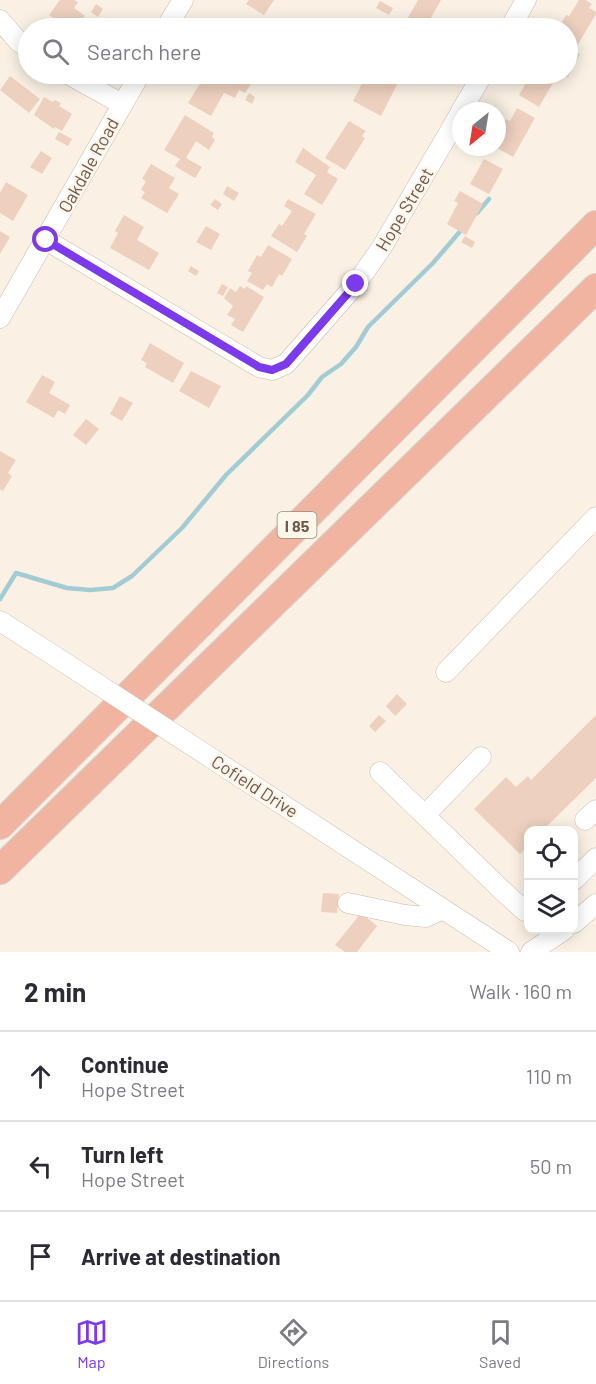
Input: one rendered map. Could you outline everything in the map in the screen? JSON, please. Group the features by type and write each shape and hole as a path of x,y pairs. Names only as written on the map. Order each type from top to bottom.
{"highway":[{"name":"I 85","path":"0,825 596,225"},
{"name":"I 85","path":"0,870 596,288"}],"street":[{"path":"172,18 183,0"},
{"path":"516,18 526,0"},
{"path":"0,20 18,40"},
{"path":"86,84 122,104"},
{"name":"Oakdale Road","path":"0,318 134,84"},
{"name":"Hope Street","path":"466,102 477,84"},
{"name":"Hope Street","path":"46,240 259,367 272,370 286,364 362,275 382,248 452,127"},
{"path":"446,672 596,517"},
{"name":"Cofield Drive","path":"0,621 509,952"},
{"path":"425,815 480,757"},
{"path":"380,771 524,910"},
{"path":"578,875 596,858"},
{"path":"348,903 426,917 443,909"},
{"path":"578,919 596,904"},
{"path":"531,952 558,934"}],"building":[{"path":"60,0 74,0 78,2 74,8 85,16 84,18 53,18 49,15"},
{"path":"249,0 274,0 264,15 246,4"},
{"path":"418,0 441,0 431,18 408,18"},
{"path":"579,0 586,0 592,4 589,8 596,12 578,44 578,18 564,18 566,15 569,16"},
{"path":"380,1 393,8 389,15 376,8"},
{"path":"96,4 103,9 98,17 91,12"},
{"path":"10,76 40,99 29,113 0,90"},
{"path":"200,84 251,84 245,93 239,90 235,98 224,93 211,116 188,103"},
{"path":"362,84 397,84 381,116 353,101"},
{"path":"525,84 552,84 539,107 519,95"},
{"path":"249,93 255,97 252,104 245,100"},
{"path":"44,97 61,103 59,106 72,114 62,131 55,127 54,129 34,115"},
{"path":"517,108 535,118 513,157 506,153 506,119 510,121"},
{"path":"185,115 214,133 212,137 215,140 209,150 196,141 186,158 202,167 195,178 175,166 180,159 164,150"},
{"path":"349,121 366,131 362,136 365,138 345,170 325,158"},
{"path":"59,132 72,139 68,146 55,139"},
{"path":"303,148 330,167 327,172 338,179 322,205 304,194 316,175 295,162"},
{"path":"41,151 52,158 42,174 30,167"},
{"path":"484,159 503,169 489,194 470,184"},
{"path":"151,164 175,178 169,188 179,194 167,213 141,198 145,192 141,190 146,181 142,179"},
{"path":"6,182 28,195 13,221 0,213 0,193"},
{"path":"227,186 239,193 234,201 223,194"},
{"path":"460,191 483,204 466,235 447,224 458,203 454,201"},
{"path":"215,199 222,204 218,210 210,205"},
{"path":"288,199 316,214 297,252 271,236 279,224 282,226 292,211 284,206"},
{"path":"124,215 144,227 137,240 159,253 149,270 110,248 118,233 115,231"},
{"path":"206,226 220,234 211,250 196,242"},
{"path":"0,231 10,237 0,254"},
{"path":"465,236 475,242 472,248 461,242"},
{"path":"268,245 292,259 282,276 279,274 272,287 267,284 263,290 247,281 252,273 248,271 257,255 261,257"},
{"path":"191,266 199,271 196,276 188,271"},
{"path":"222,284 228,287 223,296 217,293"},
{"path":"240,286 245,289 246,286 264,297 243,332 231,325 235,319 227,315 233,306 224,298 230,288 236,292"},
{"path":"150,343 184,363 173,383 145,367 147,363 141,360"},
{"path":"191,371 221,386 209,408 179,391"},
{"path":"42,375 55,382 49,393 70,405 65,414 58,410 54,418 26,402"},
{"path":"120,396 133,403 122,421 110,414"},
{"path":"86,419 99,429 86,445 73,435"},
{"path":"0,451 16,460 8,473 12,476 3,491 0,489"},
{"path":"397,694 407,704 395,716 386,706"},
{"path":"379,715 386,721 375,732 369,726"},
{"path":"596,715 596,778 547,826 524,826 524,850 520,854 474,809 506,777 516,787 528,776 531,780"},
{"path":"323,893 339,894 337,913 321,912"},
{"path":"361,913 377,926 357,952 345,952 335,945"}],"waterway":[{"path":"477,213 489,199"},
{"path":"0,599 16,573 67,588 90,590 113,588 132,576 182,528 226,475 308,395 322,377 341,364 356,347 368,327 433,263 463,228"}],"route":[{"path":"46,240 259,367 272,370 286,364 356,284"}]}
